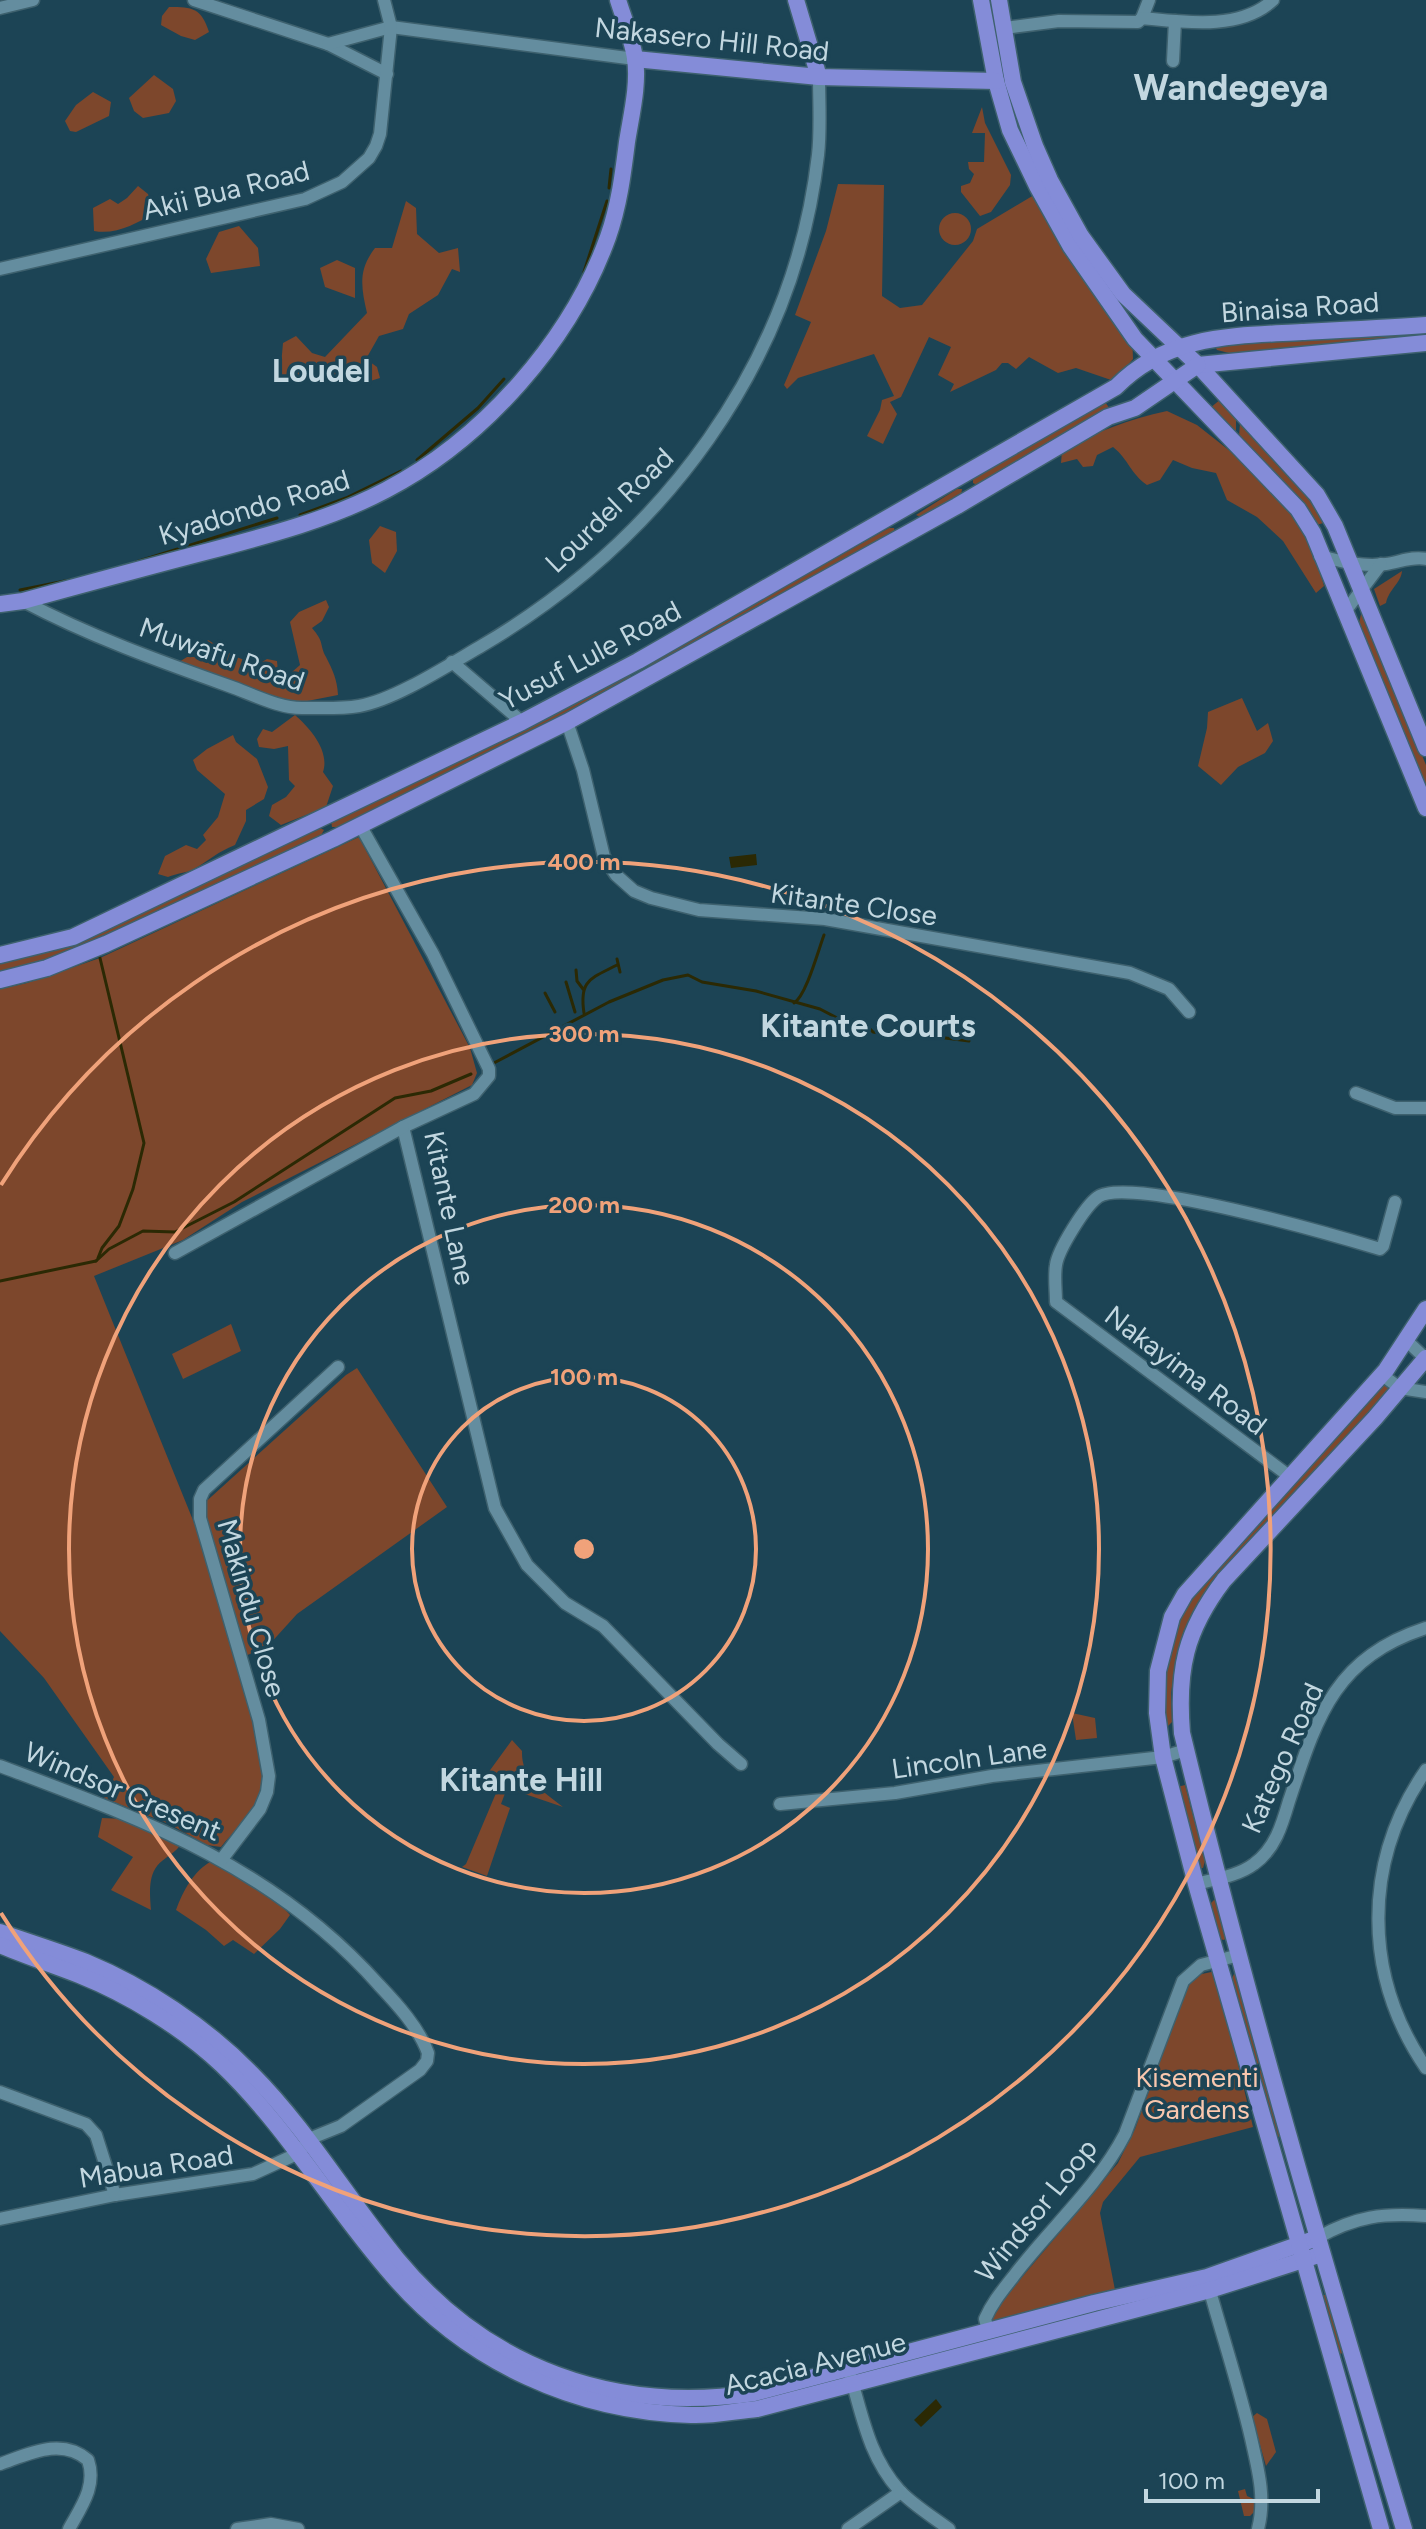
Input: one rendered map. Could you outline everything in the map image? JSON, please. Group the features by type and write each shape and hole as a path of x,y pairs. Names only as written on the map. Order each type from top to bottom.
{"main road":[{"name":"Kyadondo Road","path":"0,604 23,601 287,530 343,510 387,490 429,464 489,414 545,354 565,325 608,236 620,195 635,83 635,59 618,0"},
{"path":"796,0 819,77"},
{"path":"981,0 996,81 1010,130 1037,186 1071,247 1135,339 1298,509 1313,533 1426,808"},
{"path":"999,0 1013,82 1035,146 1081,236 1123,294 1198,365 1317,495 1335,526 1426,748"},
{"name":"Nakasero Hill Road","path":"635,59 819,77 996,81"},
{"name":"Binaisa Road","path":"1179,347 1228,335 1426,325"},
{"name":"Binaisa Road","path":"1198,365 1426,343"},
{"name":"Yusuf Lule Road","path":"0,955 73,937 522,722 638,661 903,510 1116,387 1126,377 1179,347"},
{"name":"Yusuf Lule Road","path":"0,980 47,968 106,944 360,825 567,722 912,531 1108,417 1135,408 1198,365"},
{"path":"962,476 972,496"},
{"path":"903,510 912,531"},
{"path":"638,661 650,678"},
{"path":"1381,2529 1196,1884 1163,1757 1157,1713 1158,1671 1172,1617 1185,1594 1382,1375 1426,1309"},
{"path":"1404,2529 1239,1955 1186,1750 1179,1697 1188,1645 1205,1606 1224,1580 1426,1359"},
{"name":"Acacia Avenue","path":"0,1932 84,1962 162,2003 221,2046 250,2072 304,2146 421,2286 484,2340 566,2377 628,2394 694,2400 754,2393 850,2375 1208,2283 1303,2254 1323,2241"},
{"name":"Acacia Avenue","path":"0,1945 81,1976 162,2020 220,2064 304,2146"},
{"name":"Acacia Avenue","path":"850,2375 988,2330 1208,2283"}],"street":[{"path":"0,8 33,0"},
{"path":"194,0 328,44 387,74"},
{"name":"Akii Bua Road","path":"0,269 305,199 324,192 358,169 376,146 380,134 391,27 384,0"},
{"path":"1005,28 1059,21 1138,22 1149,0"},
{"path":"1142,18 1175,21 1239,18 1273,0"},
{"path":"1173,61 1175,21"},
{"name":"Nakasero Hill Road","path":"328,44 391,27 635,59"},
{"name":"Lourdel Road","path":"452,662 505,632 550,599 616,545 665,497 687,471 759,361 801,242 819,152 819,77"},
{"path":"1320,556 1350,565 1426,559"},
{"path":"1344,613 1381,564"},
{"name":"Muwafu Road","path":"23,601 143,655 300,709 361,706 394,693 452,662"},
{"path":"452,662 522,722"},
{"name":"Kitante Close","path":"567,722 583,770 604,857 616,875 634,891 699,910 825,919 1130,973 1169,989 1189,1012"},
{"name":"Kitante Lane","path":"360,825 433,954 489,1069 489,1076 474,1094 403,1127 495,1508 527,1565 565,1603 603,1626 741,1764"},
{"path":"1356,1093 1395,1108 1426,1108"},
{"path":"175,1253 403,1127"},
{"name":"Nakayima Road","path":"1289,1476 1056,1302 1055,1274 1060,1252 1090,1205 1098,1197 1120,1191 1248,1214 1380,1249 1395,1202"},
{"path":"1407,1341 1426,1359"},
{"name":"Makindu Close","path":"222,1859 260,1809 269,1776 259,1720 200,1518 200,1499 204,1490 338,1367"},
{"path":"1382,1375 1400,1388 1426,1392"},
{"name":"Katego Road","path":"1196,1884 1252,1866 1266,1853 1276,1839 1319,1719 1344,1677 1383,1645 1426,1628"},
{"name":"Lincoln Lane","path":"780,1804 895,1793 992,1776 1163,1757 1186,1750"},
{"name":"Windsor Cresent","path":"0,1766 160,1828 222,1859 272,1890 355,1958 398,2006 428,2053 420,2070 341,2126 304,2146"},
{"path":"1426,1770 1412,1789 1398,1818 1384,1856 1379,1891 1379,1933 1385,1980 1406,2036 1426,2068"},
{"name":"Windsor Loop","path":"988,2330 985,2319 990,2307 1025,2260 1113,2157 1125,2134 1183,1981 1201,1965 1239,1955"},
{"path":"0,2092 86,2124 96,2135 115,2195"},
{"name":"Mabua Road","path":"0,2219 115,2195 253,2174 304,2146"},
{"path":"1323,2241 1374,2215 1426,2216"},
{"path":"1208,2283 1237,2379 1259,2473 1262,2506 1258,2529"},
{"path":"850,2375 874,2454 901,2492 949,2529"},
{"path":"0,2464 55,2447 82,2455 88,2460 91,2482 69,2529"},
{"path":"848,2529 901,2492"},
{"path":"237,2529 271,2524 298,2529"}],"green space":[{"path":"169,7 195,10 203,18 209,32 195,40 161,25 162,16"},
{"path":"154,75 173,89 176,101 169,113 143,118 134,111 129,98"},
{"path":"93,92 111,102 109,116 76,132 70,131 65,121 76,105"},
{"path":"982,107 985,123 1011,175 1010,185 991,212 980,216 961,192 961,186 970,183 974,174 968,162 984,162 985,133 972,133"},
{"path":"838,184 884,185 882,296 900,308 922,305 973,241 977,229 1034,195 1132,332 1133,359 1114,381 1076,368 1058,373 1029,357 1016,369 1002,363 996,370 950,392 954,384 938,375 951,347 929,337 901,397 890,402 897,414 883,444 867,436 882,400 894,396 874,354 798,378 787,389 784,385 811,322 795,315 826,231"},
{"path":"138,186 148,194 154,213 118,230 94,231 93,208 110,199 118,204"},
{"path":"406,201 416,208 417,234 439,253 458,248 460,272 452,269 438,295 409,314 403,329 379,336 366,359 377,367 380,378 367,382 351,374 317,380 280,377 283,343 296,336 312,353 325,357 367,313 362,287 363,271 375,248 392,248"},
{"path":"955,213 966,218 971,229 966,240 955,245 944,240 939,229 944,218"},
{"path":"239,226 258,248 260,266 211,273 206,259 219,232"},
{"path":"337,260 355,268 355,298 325,287 320,268"},
{"path":"1426,331 1426,338 1237,355 1217,350 1214,345"},
{"path":"1221,399 1236,419 1236,433 1210,408"},
{"path":"1105,402 1110,409 977,485 973,483 973,477"},
{"path":"1167,411 1197,425 1244,462 1295,514 1312,543 1324,586 1316,593 1283,541 1257,517 1227,500 1216,473 1173,460 1160,480 1147,485 1113,447 1097,455 1093,466 1083,467 1077,459 1061,463 1062,451 1087,438 1126,422"},
{"path":"1240,423 1304,490 1326,522 1317,525 1306,506 1239,436"},
{"path":"957,489 962,489 961,496 921,517 916,515"},
{"path":"380,526 396,532 397,551 385,573 372,563 369,540"},
{"path":"889,528 894,528 895,534 652,669 649,666 652,661"},
{"path":"1402,571 1386,603 1380,606 1374,589"},
{"path":"326,600 329,607 322,621 312,628 333,671 338,695 297,703 179,662 195,657 208,640 234,656 257,665 267,659 277,661 278,672 284,679 300,665 290,622 299,612"},
{"path":"1362,610 1426,765 1426,797 1358,627"},
{"path":"629,674 634,679 457,771 332,827 331,821 513,735"},
{"path":"1242,698 1257,731 1268,723 1273,741 1265,753 1238,767 1221,785 1198,766 1208,712"},
{"path":"295,715 317,740 324,756 323,772 333,786 326,807 281,825 269,816 272,805 286,797 295,786 289,780 288,746 274,749 259,747 257,739 263,729 272,732"},
{"path":"233,735 236,742 257,759 268,787 264,799 246,810 246,821 235,845 191,870 168,877 158,874 165,856 186,845 197,849 206,840 203,835 218,817 225,794 197,770 193,760"},
{"path":"320,828 324,830 320,837 96,943 56,958 0,972 0,963 83,939"},
{"path":"359,837 470,1048 477,1073 472,1085 242,1202 183,1240 94,1276 214,1572 201,1506 357,1368 447,1507 297,1614 268,1646 243,1657 261,1728 264,1781 252,1811 221,1847 207,1845 169,1824 104,1798 114,1777 44,1678 0,1631 0,989 100,958"},
{"path":"231,1324 241,1351 183,1379 172,1354"},
{"path":"1384,1382 1391,1391 1290,1496 1208,1588 1184,1630 1178,1650 1171,1693 1172,1722 1167,1727 1162,1683 1178,1620 1193,1596"},
{"path":"1072,1713 1095,1718 1097,1738 1076,1740"},
{"path":"512,1740 522,1751 529,1777 563,1807 507,1788 501,1804 510,1808 487,1876 462,1867 466,1864 502,1779 488,1773"},
{"path":"1185,1785 1205,1861 1203,1868 1200,1868 1177,1787"},
{"path":"102,1818 125,1819 181,1844 154,1871 150,1884 151,1910 111,1890 133,1857 98,1837"},
{"path":"212,1861 271,1894 290,1915 254,1954 233,1940 224,1946 176,1910 190,1882"},
{"path":"1217,1901 1228,1936 1224,1940 1219,1939 1208,1906"},
{"name":"Kisementi Gardens","path":"1216,1971 1253,2127 1140,2157 1103,2202 1100,2213 1115,2290 992,2322 991,2314 1118,2163 1135,2129 1188,1984 1197,1975"},
{"path":"1234,1974 1239,1977 1262,2063 1254,2064 1231,1980"},
{"path":"1263,2066 1283,2135 1275,2138 1255,2067"},
{"path":"1321,2295 1327,2295 1343,2353 1336,2355"},
{"path":"1257,2413 1267,2419 1276,2452 1266,2466 1252,2417"},
{"path":"1245,2489 1247,2496 1256,2500 1255,2511 1250,2516 1244,2516 1238,2491"}],"shaded area":[{"path":"756,854 757,865 731,868 729,857"},
{"path":"936,2399 942,2407 921,2427 914,2420"}],"waterway":[{"path":"609,188 611,169"},
{"path":"584,272 607,201"},
{"path":"417,460 478,408 504,379"},
{"path":"300,515 346,498 401,471"},
{"path":"136,562 277,518"},
{"path":"20,590 70,580"},
{"path":"794,1003 807,983 824,935"},
{"path":"98,1258 119,1226 133,1189 144,1143 100,958"},
{"path":"617,959 620,972"},
{"path":"584,1013 583,994 588,982 617,965"},
{"path":"576,970 577,981 583,989"},
{"path":"492,1064 609,1002 663,980 688,975 702,982 756,991 820,1009 873,1032 969,1041"},
{"path":"566,982 575,1012"},
{"path":"545,993 555,1012"},
{"path":"96,1261 109,1249 143,1231 175,1232 234,1202 395,1098 431,1091 471,1074"},
{"path":"0,1281 96,1261"}],"district":[{"name":"Wandegeya","path":"1231,87"},
{"name":"Loudel","path":"321,371"},
{"name":"Kitante Courts","path":"868,1026"},
{"name":"Kitante Hill","path":"521,1780"}]}
